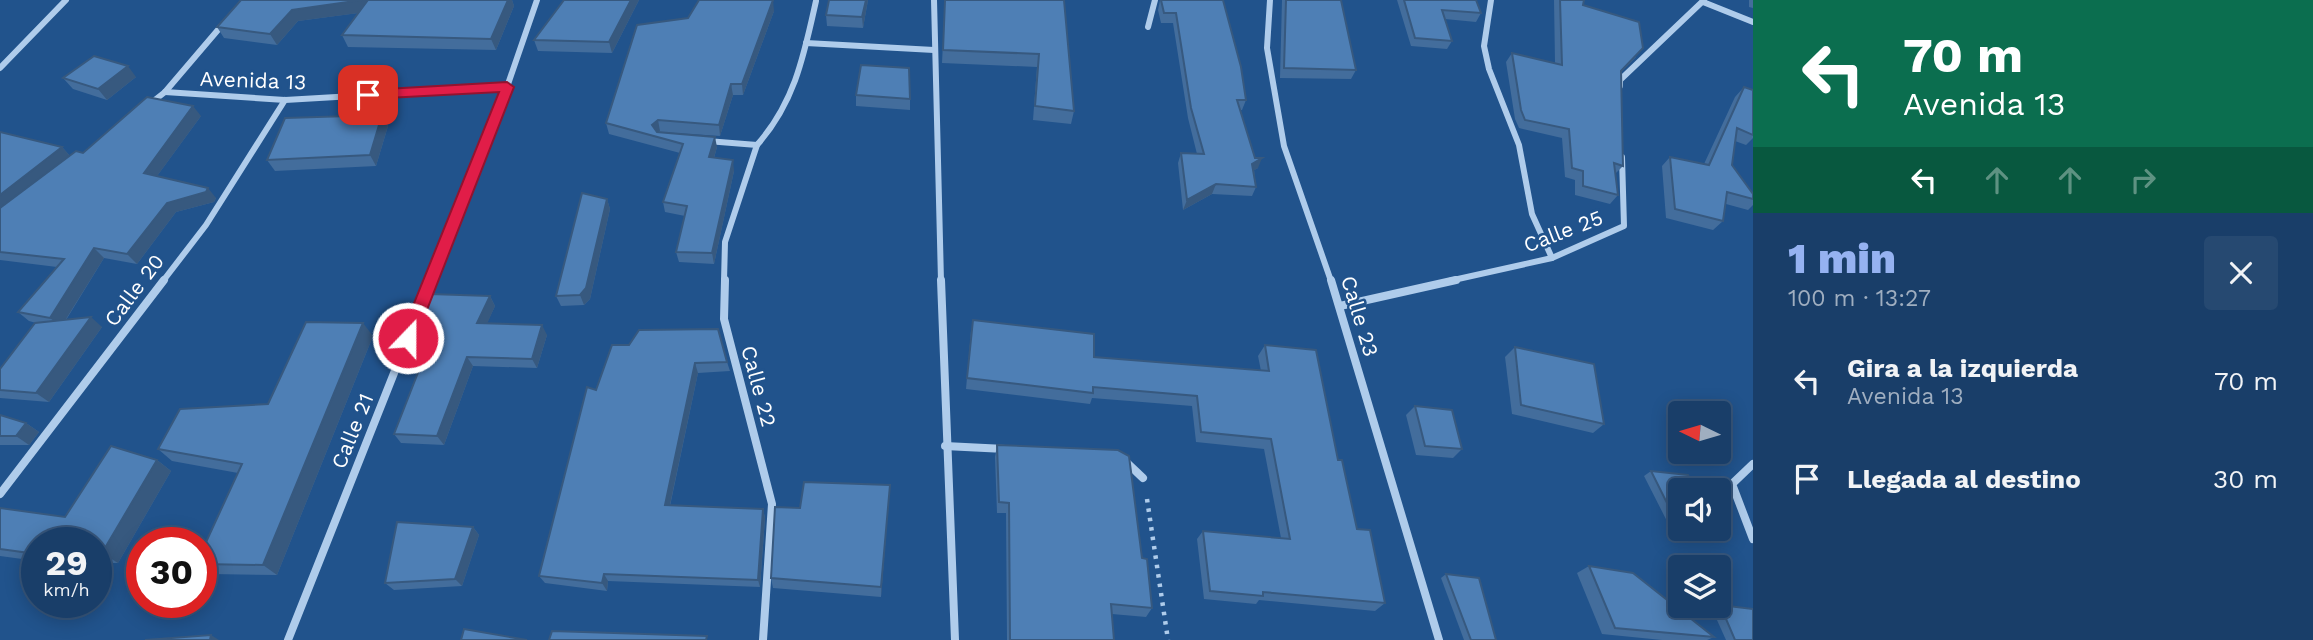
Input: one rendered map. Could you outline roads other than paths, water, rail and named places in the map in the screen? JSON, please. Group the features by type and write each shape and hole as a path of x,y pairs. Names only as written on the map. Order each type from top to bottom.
{"street":[{"path":"0,68 66,0"},
{"name":"Calle 21","path":"288,640 507,87 537,0"},
{"path":"934,0 945,446 955,640"},
{"path":"1148,27 1155,0"},
{"name":"Calle 23","path":"1270,0 1267,48 1284,146 1340,306 1439,640"},
{"path":"1491,0 1484,46 1489,69 1519,145 1531,214 1552,258"},
{"path":"702,141 757,145 774,128 793,99 816,1"},
{"path":"1620,93 1620,80 1703,1 1753,22"},
{"path":"143,109 165,92 226,20"},
{"path":"806,43 934,50"},
{"name":"Avenida 13","path":"165,92 285,100 507,87"},
{"name":"Calle 20","path":"0,494 206,225 285,100"},
{"name":"Calle 22","path":"757,145 725,242 724,319 772,504 763,640"},
{"name":"Calle 25","path":"1340,306 1552,258 1623,226 1622,146"},
{"path":"945,446 1015,449"},
{"path":"1112,453 1132,464 1143,478"},
{"path":"1753,464 1732,484 1753,539"}]}
